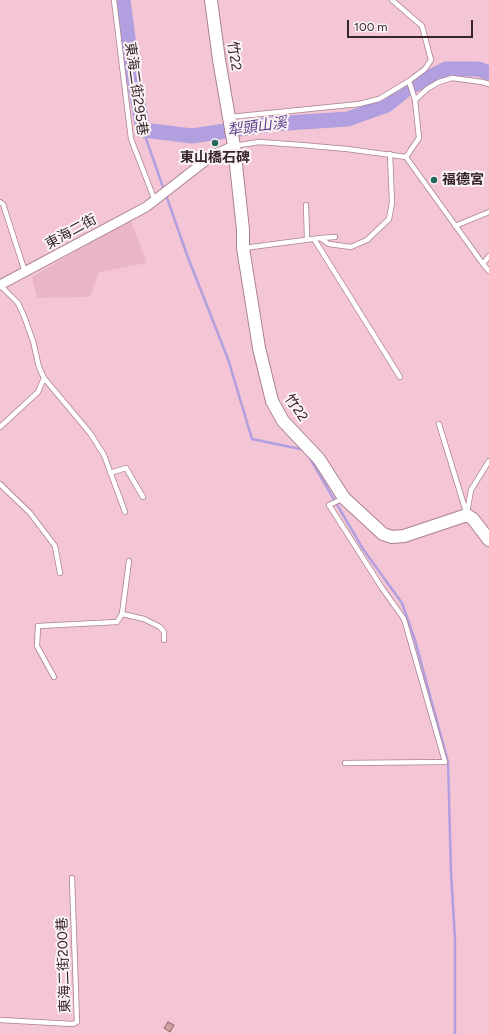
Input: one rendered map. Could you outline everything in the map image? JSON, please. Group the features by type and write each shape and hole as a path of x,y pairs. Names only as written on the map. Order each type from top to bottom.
{"street":[{"name":"竹22","path":"211,0 234,146 243,248 259,348 272,401 283,421 319,459 344,498 383,534 392,537 404,536 467,515"},
{"name":"東海二街","path":"0,285 146,207 213,155 234,146"},
{"path":"467,515 473,519 489,540"}],"lane":[{"name":"東海二街295巷","path":"114,0 130,139 155,200"},
{"path":"229,117 359,104 379,99 409,81 425,69 431,60 422,26 392,0"},
{"path":"415,100 427,89 439,82 452,78 489,84"},
{"path":"406,157 419,138 415,100 409,81"},
{"path":"234,146 259,142 280,143 347,149 406,157 489,271"},
{"path":"317,239 329,244 351,247 367,240 389,219 392,203 390,154"},
{"path":"0,202 3,204 25,272"},
{"path":"306,205 307,239"},
{"path":"455,226 489,212"},
{"path":"243,248 307,239 335,237"},
{"path":"317,239 400,377"},
{"path":"483,264 489,256"},
{"path":"0,285 18,303 33,341 39,367 44,378 90,433 104,455 125,512"},
{"path":"0,427 38,392 44,378"},
{"path":"440,424 467,515"},
{"path":"467,515 471,490 489,461"},
{"path":"110,473 126,468 143,497"},
{"path":"0,484 30,513 55,546 60,573"},
{"path":"344,498 328,505 404,619 445,762 345,763"},
{"path":"54,678 37,646 38,626 117,622 122,614 129,561"},
{"path":"122,614 144,619 160,627 164,632 164,640"},
{"name":"東海二街200巷","path":"0,1020 73,1024 77,1022 72,878"}],"shaded area":[{"path":"130,219 147,263 99,272 90,297 37,298 32,277"}],"building":[{"path":"168,1022 174,1025 170,1032 164,1028"}],"waterway":[{"name":"犁頭山溪","path":"123,0 132,68 143,130 192,136 272,124 348,119 387,105 408,88 446,69 479,69 489,73"},
{"path":"143,130 164,190"},
{"path":"166,195 187,255 228,359 252,439 305,450"},
{"path":"308,455 363,549 402,603 415,640 448,762 451,872 455,940 455,1034"}],"place":[{"name":"東山橋石碑","path":"215,143"},
{"name":"福德宮","path":"434,180"}]}
